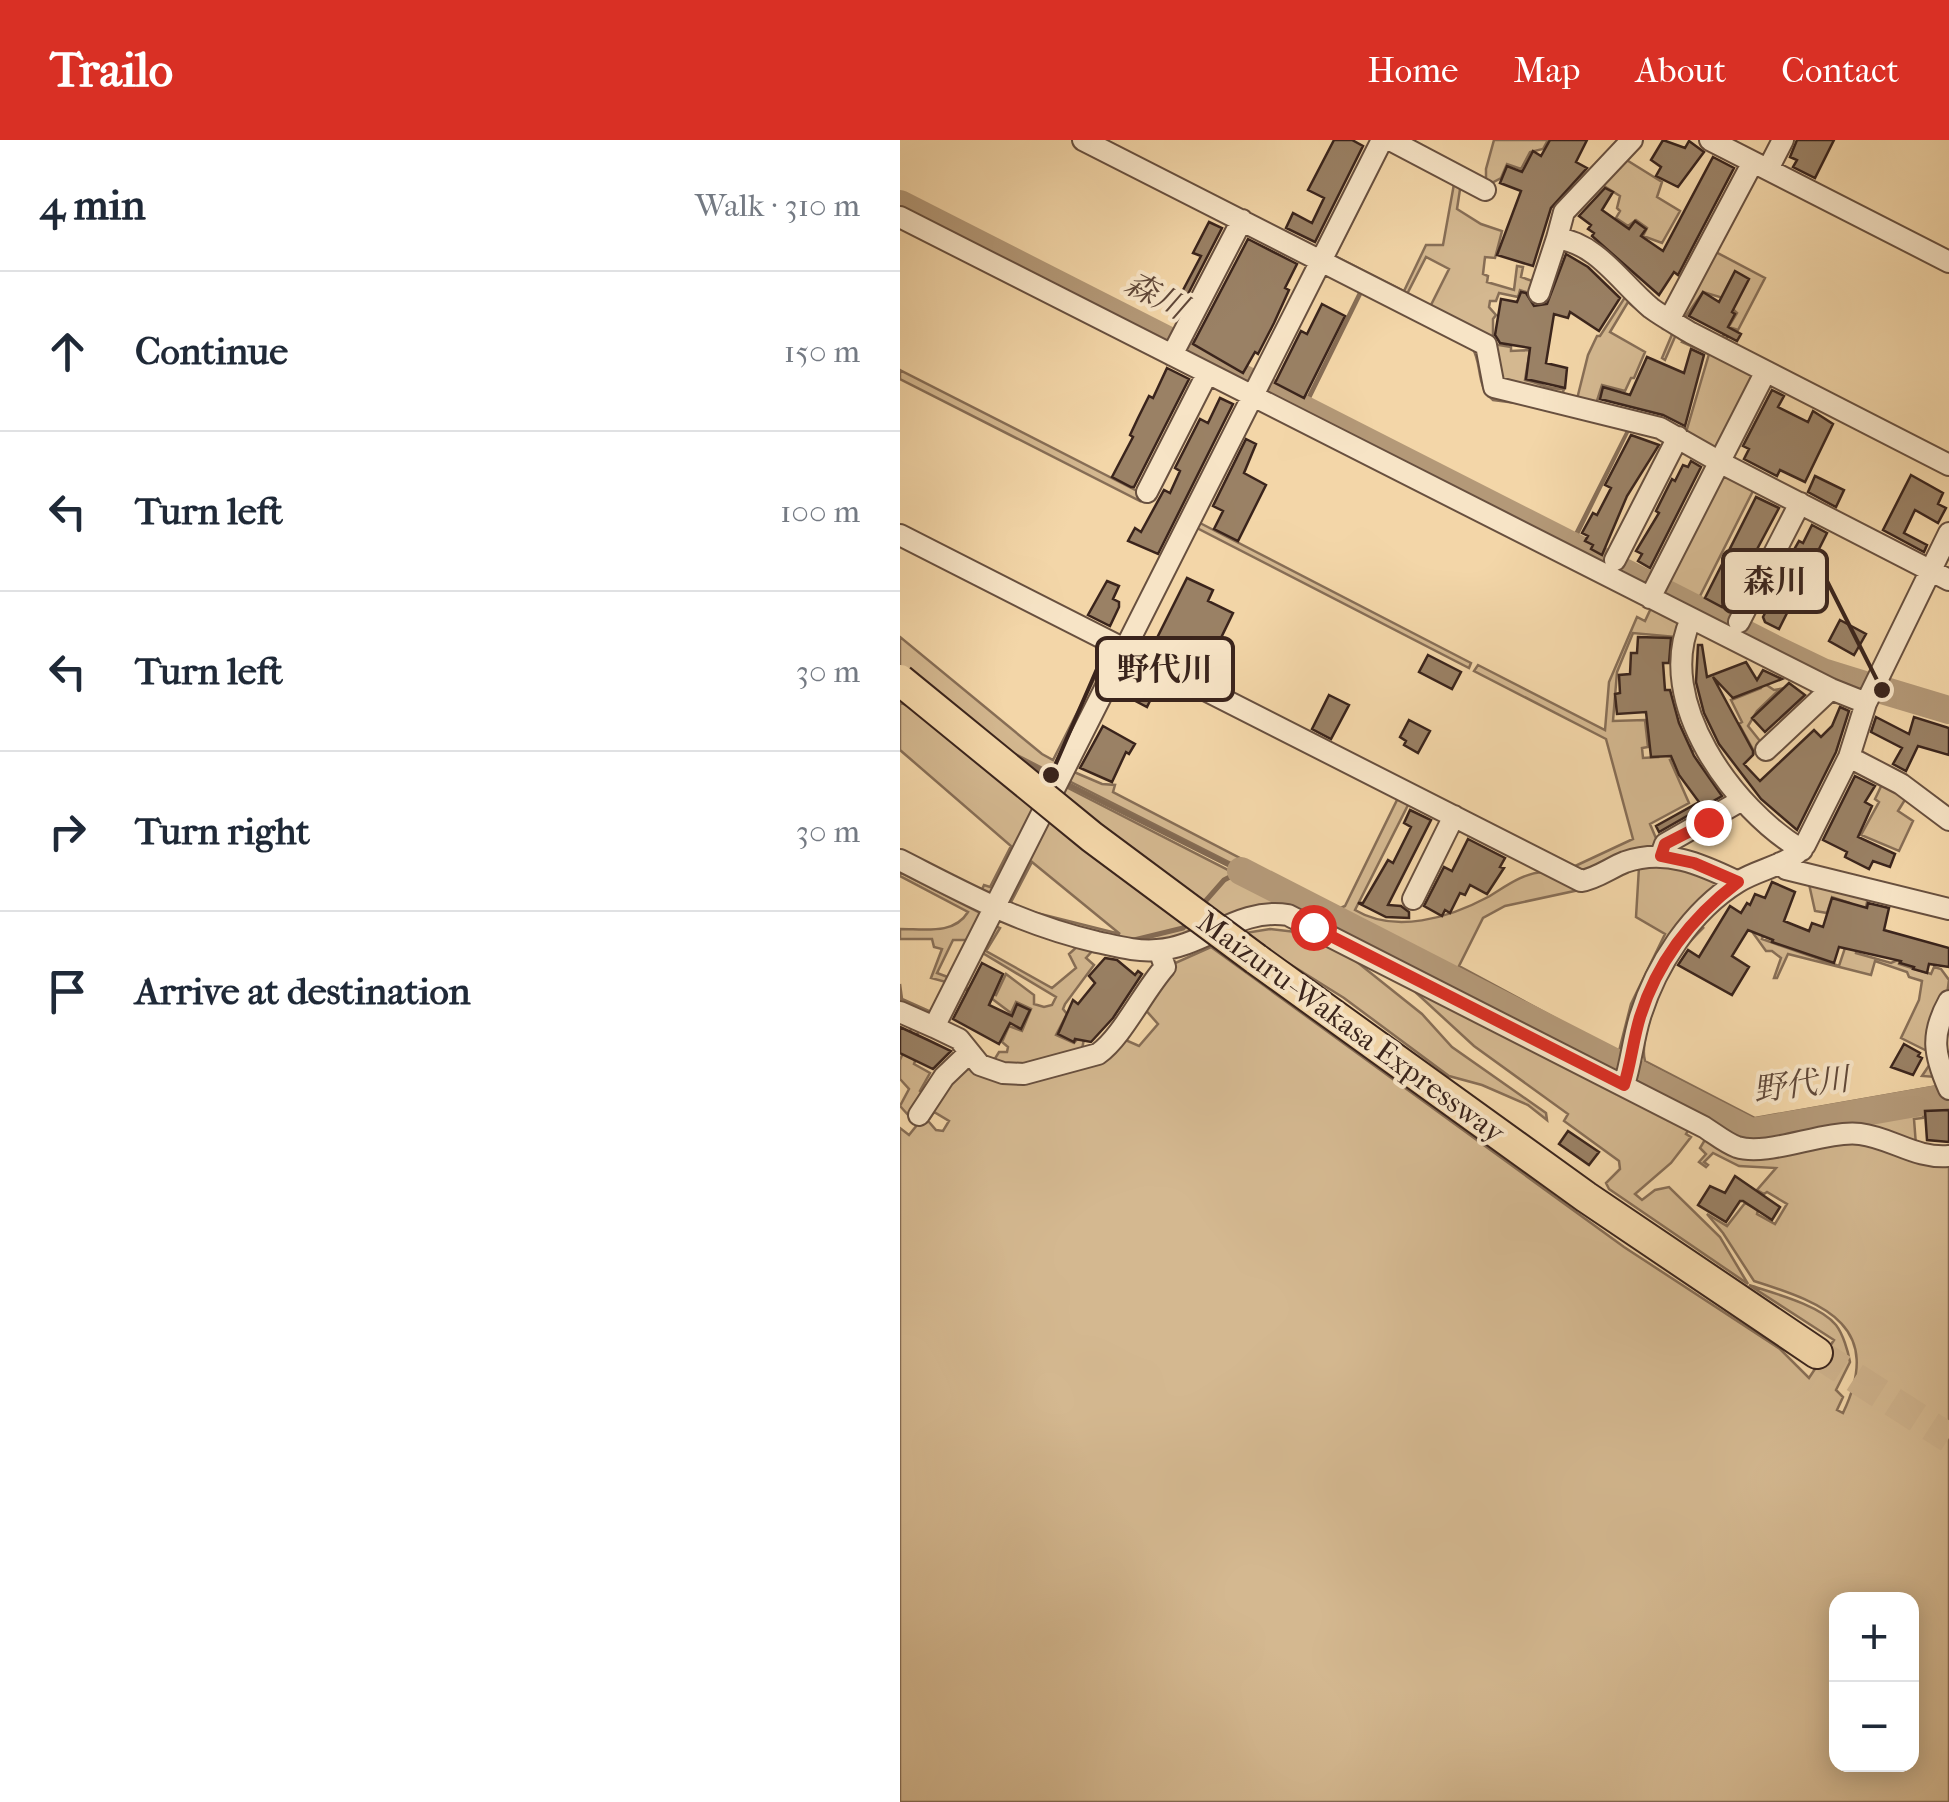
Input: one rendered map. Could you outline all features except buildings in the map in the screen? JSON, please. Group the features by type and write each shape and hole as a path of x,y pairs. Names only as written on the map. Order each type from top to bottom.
{"highway":[{"name":"Maizuru-Wakasa Expressway","path":"900,680 1092,837 1256,959 1586,1198 1817,1353"}],"street":[{"path":"1083,140 1486,344 1491,380 1500,390 1660,428 1940,575"},
{"path":"934,1027 1382,140"},
{"path":"1390,140 1484,190"},
{"path":"1539,292 1564,212 1632,140"},
{"path":"1710,140 1949,262"},
{"path":"1669,320 1761,166 1783,140"},
{"path":"900,217 1175,349 1207,374 1256,390 1653,592 1691,619 1866,703"},
{"path":"1175,349 1242,220"},
{"path":"1557,238 1580,243 1592,251 1669,320 1949,465"},
{"path":"1653,592 1765,373"},
{"path":"1147,492 1207,374"},
{"path":"1616,560 1678,437"},
{"path":"1739,622 1800,503"},
{"path":"1627,1075 1644,1004 1669,954 1700,914 1738,882 1802,850 1849,757 1866,703 1940,575 1949,533"},
{"path":"900,535 1581,881 1624,863 1661,856 1694,863 1738,882"},
{"path":"1691,619 1684,644 1686,704 1720,772 1742,800 1802,850"},
{"path":"1766,750 1831,689"},
{"path":"1849,757 1901,784 1949,820"},
{"path":"1661,856 1665,844 1742,800"},
{"path":"1412,899 1454,816"},
{"path":"900,860 995,909 1062,934 1127,949 1159,950 1243,918 1272,913 1288,915 1627,1075 1735,1146 1760,1148 1848,1133 1885,1140 1920,1154 1949,1156"},
{"path":"1780,863 1786,869 1949,909"},
{"path":"900,1012 960,1038 968,1054 993,1071 1024,1074 1098,1054 1106,1048 1165,967 1159,950"},
{"path":"1949,1001 1937,1024 1935,1047 1949,1089"},
{"path":"918,1116 944,1078 968,1054"}],"shaded area":[{"path":"1494,140 1548,140 1543,149 1530,152 1521,169 1507,164 1501,178 1486,186"},
{"path":"1388,145 1461,183 1457,209 1502,231 1495,258 1485,257 1483,274 1488,276 1487,282 1514,290 1517,266 1523,267 1521,277 1538,283 1532,294 1520,290 1518,297 1499,293 1496,301 1490,301 1489,307 1496,315 1493,340 1429,309 1449,269 1426,257 1405,298 1330,259","holes":["1389,149 1454,184 1443,245 1426,245 1404,291 1335,256"]},
{"path":"1625,159 1662,182 1657,197 1680,211 1662,243 1643,236 1647,228 1636,220 1628,226 1616,218 1620,196 1596,181"},
{"path":"1712,250 1765,278 1738,330 1732,328 1723,345 1719,343 1737,313 1720,297 1703,292 1681,323 1678,288"},
{"path":"1361,289 1477,347 1485,383 1630,428 1573,544 1303,407","holes":["1362,292 1472,347 1481,381 1493,400 1532,405 1628,429 1572,540 1307,404"]},
{"path":"1629,291 1678,330 1665,360 1662,358 1673,332 1628,302 1610,332 1645,352 1634,378 1625,391 1602,385 1596,404 1577,399 1597,336"},
{"path":"1685,338 1755,376 1721,454 1675,426 1687,429 1709,354 1682,342"},
{"path":"1493,344 1511,347 1511,351 1530,350 1525,380 1564,389 1562,395 1501,385"},
{"path":"900,370 1143,494 1140,501 900,379"},
{"path":"1719,470 1755,487 1695,606 1660,588"},
{"path":"1200,523 1471,663 1469,668 1197,528"},
{"path":"1652,606 1685,623 1676,637 1633,633 1617,672 1613,721 1645,720 1648,747 1642,748 1643,758 1658,757 1657,750 1700,742 1703,747 1670,760 1689,803 1650,824 1658,843 1654,852 1588,876 1573,867 1633,839 1606,739 1474,671 1478,665 1605,730 1609,682 1637,617 1645,621"},
{"path":"900,637 1053,760 1110,648 1116,649 1054,774 900,695"},
{"path":"1762,682 1774,690 1780,689 1757,711 1748,726 1764,746 1755,753 1731,700 1761,688"},
{"path":"900,702 1050,780 992,900 980,894 984,885 990,887 1011,846 900,750"},
{"path":"1074,772 1115,785 1113,792 1338,909 1345,906 1399,796 1410,801 1355,910 1387,921 1439,917 1521,878 1544,872 1579,885 1640,861 1724,879 1617,1059 1069,781","holes":["1639,867 1636,917 1665,934 1631,1004 1619,1051 1572,1030 1459,966 1483,918 1505,906 1593,887"]},
{"path":"1884,780 1908,795 1898,811 1913,821 1899,851 1861,835 1879,802 1875,799"},
{"path":"1066,787 1312,913 1310,918 1298,912 1173,940 1129,944 1005,907","holes":["1032,862 1120,934 1009,906"]},
{"path":"900,872 982,914 970,940 953,940 937,973 953,979 933,1018 900,1006 900,984 902,999 931,1012 946,982 931,978 942,949 934,947 932,939 900,939 900,929 947,927 968,912 900,876"},
{"path":"1809,884 1869,893 1856,953 1891,963 1900,959 1899,964 1931,974 1934,967 1941,969 1949,980 1936,1077 1922,1076 1930,1064 1927,1051 1901,1038 1919,1000 1922,981 1875,961 1871,975 1788,954 1774,978 1781,958 1766,951 1753,933 1757,926 1765,930 1762,939 1839,966 1852,927 1846,917 1850,903 1832,897 1827,913 1815,911"},
{"path":"1323,916 1623,1070 1621,1076 1321,921"},
{"path":"1698,925 1703,928 1676,960 1655,1004 1646,1036 1645,1061 1755,1118 1944,1085 1948,1094 1753,1128 1635,1068 1641,1062 1635,1057 1650,1001"},
{"path":"995,926 1000,928 986,951 1052,988 1076,968 1069,954 1080,944 1095,948 1086,958 1094,965 1065,1004 1067,1014 1056,1035 1074,1043 1079,1037 1084,1039 1081,1054 1045,1067 991,1065 999,1052 1007,1052 1008,1047 1002,1042 1009,1026 1022,1031 1031,1009 1016,1002 1011,1013 991,998 962,988 972,989 974,985 996,995 1006,974 1034,995 1034,1004 1052,1005 1056,997 981,952"},
{"path":"1270,929 1296,932 1342,950 1422,1014 1452,1047 1546,1113 1547,1120 1528,1105 1449,1076 1344,998 1239,934"},
{"path":"1211,947 1624,1247 1780,1349 1809,1378 1834,1340 1749,1285 1796,1300 1829,1318 1841,1333 1850,1362 1836,1390 1843,1397 1837,1410 1843,1413 1854,1384 1857,1359 1852,1340 1841,1323 1804,1299 1754,1281 1707,1214 1727,1226 1745,1203 1775,1224 1787,1204 1757,1190 1776,1168 1739,1166 1713,1153 1704,1162 1706,1167 1699,1162 1706,1154 1700,1148 1706,1138 1743,1155 1760,1156 1850,1142 1915,1161 1949,1162 1949,1802 900,1802 900,1128 909,1135 917,1125 900,1106 909,1089 900,1079 900,1060 907,1043 902,1040 908,1037 912,1026 920,1028 912,1046 918,1053 914,1064 930,1073 920,1091 928,1097 916,1117 923,1115 936,1130 943,1131 949,1121 934,1112 930,1118 927,1114 946,1083 967,1062 988,1075 1025,1078 1100,1057 1121,1038 1139,1046 1158,1024 1142,1001 1173,964"},
{"path":"1411,988 1689,1129 1686,1134 1691,1137 1671,1163 1635,1194 1642,1200 1655,1190 1669,1187 1720,1237 1748,1284 1609,1189 1606,1183 1620,1169 1619,1161 1564,1121 1568,1114 1474,1046"},
{"path":"1632,1074 1752,1134 1949,1100 1949,1109 1923,1111 1923,1118 1914,1119 1916,1145 1888,1134 1748,1142 1634,1084"}],"waterway":[{"name":"森川","path":"900,204 1773,648 1823,672 1865,685"},
{"name":"森川","path":"1882,690 1949,710"},
{"name":"野代川","path":"1019,759 1053,777"},
{"name":"野代川","path":"1063,782 1241,871"},
{"name":"野代川","path":"1202,905 1224,880 1241,871"},
{"name":"野代川","path":"1241,871 1751,1132 1949,1097"},
{"name":"野代川","path":"1130,941 1183,928 1189,921"}],"tunnel":[{"path":"1817,1353 1949,1438"}],"place":[{"name":"森川","path":"1882,690"},
{"name":"野代川","path":"1051,775"}],"route":[{"path":"1313,927 1624,1085 1644,1004 1669,954 1700,914 1738,882 1680,858 1661,856 1665,844 1708,822"}]}
